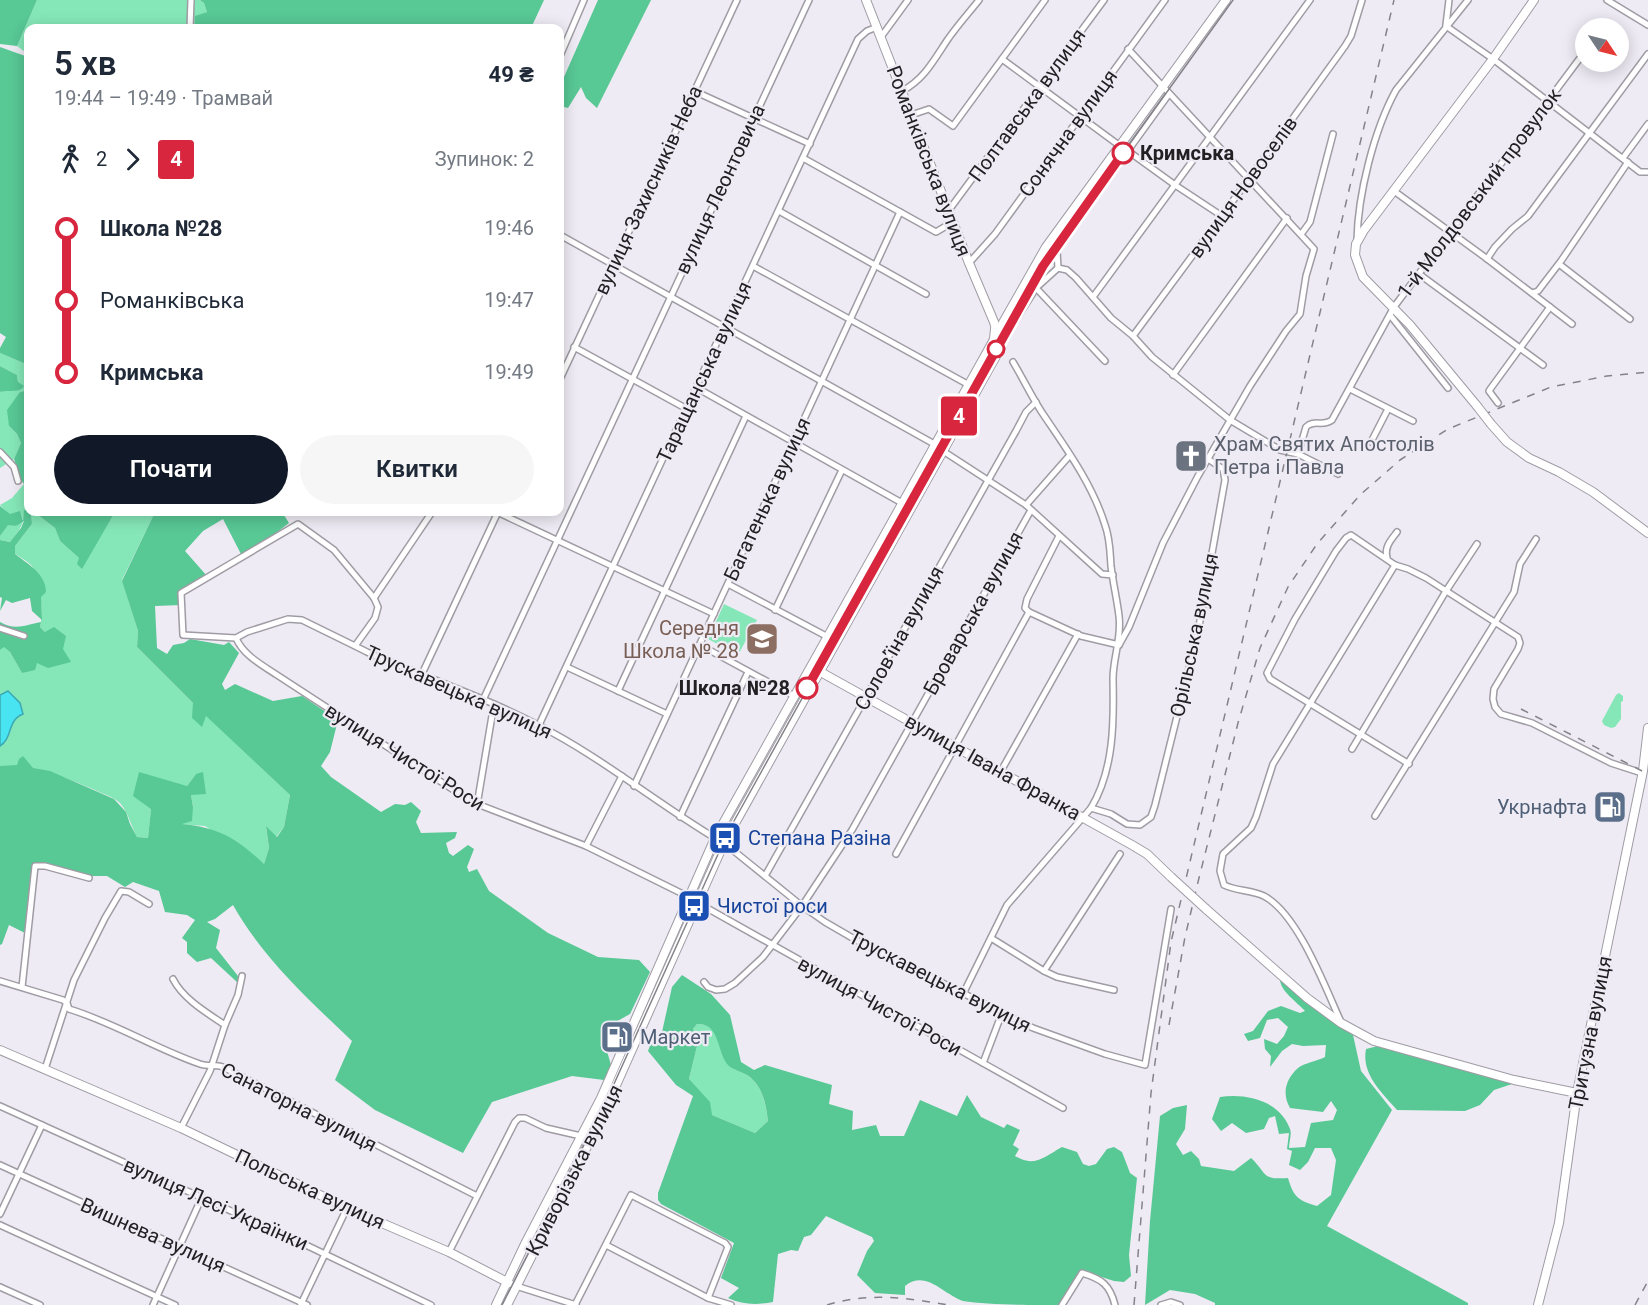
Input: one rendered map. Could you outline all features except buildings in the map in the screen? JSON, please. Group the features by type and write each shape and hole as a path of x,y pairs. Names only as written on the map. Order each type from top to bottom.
{"main road":[{"name":"Романківська вулиця","path":"866,0 994,322"},
{"name":"Криворізька вулиця","path":"496,1305 601,1098 715,838 794,696 998,338 1046,247 1226,0"},
{"path":"1534,0 1364,230 1356,244 1355,255 1363,278 1507,442 1529,458 1593,492 1648,533"},
{"name":"Криворізька вулиця","path":"507,1305 601,1119 724,843 999,351 994,322"},
{"name":"вулиця Івана Франка","path":"811,666 1147,854 1289,983 1341,1023 1374,1041 1514,1080 1577,1093"},
{"name":"Тритузна вулиця","path":"1538,1305 1559,1223 1577,1093 1646,761 1648,728"},
{"name":"Польська вулиця","path":"0,1050 182,1128 346,1208 449,1252 516,1286"}],"street":[{"path":"190,24 191,0"},
{"path":"564,47 584,0"},
{"name":"вулиця Захисників Неба","path":"564,370 737,0"},
{"name":"вулиця Леонтовича","path":"483,700 809,0"},
{"path":"881,37 908,0"},
{"path":"902,91 917,82 927,72 947,41 979,0"},
{"path":"911,116 928,109 953,126 1045,0"},
{"name":"Полтавська вулиця","path":"950,210 1104,0"},
{"name":"Сонячна вулиця","path":"969,263 995,234 1165,0"},
{"path":"1093,297 1310,0"},
{"name":"вулиця Новоселів","path":"1133,336 1351,36 1362,0"},
{"path":"1446,26 1449,0"},
{"path":"1356,244 1362,191 1388,104 1396,90 1468,0"},
{"path":"1607,0 1648,25"},
{"path":"1446,26 1493,58 1625,160 1648,181"},
{"name":"Таращанська вулиця","path":"539,725 858,39 867,31 877,27"},
{"path":"964,992 1007,905 1091,808 1106,776 1114,696 1114,662 1119,645 1129,627 1163,543 1208,459 1230,420 1300,314 1306,276 1314,249 1302,233 1128,49"},
{"path":"1487,259 1512,228 1528,216 1648,54"},
{"path":"1002,59 1120,146"},
{"name":"1-й Молдовський провулок","path":"1298,454 1306,427 1315,422 1329,422 1350,389 1392,311 1575,65"},
{"path":"694,91 810,144"},
{"path":"1058,268 1059,246 1170,94"},
{"path":"1535,293 1559,264 1648,124"},
{"path":"1302,233 1310,222 1333,134"},
{"path":"1128,151 1222,216"},
{"path":"803,158 936,232 953,222"},
{"path":"1640,172 1648,172"},
{"path":"1394,191 1535,293 1572,324"},
{"path":"779,211 926,294"},
{"name":"Багатенька вулиця","path":"634,786 900,212"},
{"path":"1173,375 1287,218"},
{"path":"564,237 936,445"},
{"path":"1559,264 1630,319"},
{"path":"753,266 969,386"},
{"path":"998,338 1036,288 1058,268"},
{"path":"1058,268 1067,270 1111,318 1133,336 1152,357 1230,420 1280,450 1298,454 1338,474"},
{"path":"1419,274 1543,365"},
{"path":"1036,288 1105,361"},
{"path":"1498,403 1489,391 1550,307"},
{"path":"1392,311 1448,388"},
{"path":"574,347 687,409"},
{"path":"1013,362 1071,455 1097,503 1106,526 1120,618 1119,645"},
{"path":"697,388 902,503"},
{"path":"1350,389 1413,422"},
{"name":"Соловʼїна вулиця","path":"765,876 1026,412 1036,402"},
{"path":"1371,442 1388,408"},
{"path":"618,691 746,416"},
{"path":"943,451 1028,507 1102,574 1113,575"},
{"path":"0,452 14,467 18,481"},
{"name":"Броварська вулиця","path":"704,982 708,987 716,990 725,989 735,983 773,946 802,906 852,830 913,722 1028,507 1071,455"},
{"name":"Орільська вулиця","path":"1091,808 1111,814 1132,826 1147,822 1150,817 1198,632 1225,480 1223,469 1208,459"},
{"path":"776,610 842,470"},
{"path":"355,646 375,618 378,607 374,598 429,516"},
{"path":"421,676 495,516"},
{"path":"506,516 714,614"},
{"name":"Трускавецька вулиця","path":"374,598 334,550 298,524 181,593 183,635 236,638 247,632 288,619 302,620 421,676 494,704 539,725 622,776 680,817 715,838"},
{"path":"1387,558 1385,552 1397,532"},
{"path":"1409,764 1270,679 1267,673 1295,619 1342,542 1351,535 1395,565 1408,569 1515,633 1520,643 1494,689 1495,707 1501,714 1532,723 1611,763 1642,773"},
{"path":"1059,536 1027,599 1025,608 1029,612 1078,634 1119,645"},
{"path":"1375,816 1514,592 1520,564 1536,539"},
{"path":"1352,748 1446,591 1477,544"},
{"path":"1341,1023 1302,939 1283,912 1263,896 1227,887 1221,881 1221,861 1223,854 1251,828 1273,764 1395,565"},
{"path":"728,584 828,637"},
{"path":"896,854 1029,612"},
{"path":"0,628 24,636"},
{"path":"1001,771 1078,634"},
{"name":"вулиця Чистої Роси","path":"236,638 239,646 246,653 277,675 477,805 586,846 689,897"},
{"path":"700,645 794,696"},
{"path":"567,667 668,714"},
{"path":"680,817 748,672"},
{"path":"477,805 494,704"},
{"path":"586,846 622,776"},
{"name":"Трускавецька вулиця","path":"724,843 802,906 856,940 1033,1028 1145,1065 1171,909"},
{"path":"1044,971 1120,854"},
{"path":"22,987 27,956 34,866 89,878"},
{"path":"45,1069 81,964 122,891 129,891 149,904"},
{"name":"вулиця Чистої Роси","path":"698,903 1064,1108"},
{"path":"991,938 1057,977 1113,990"},
{"path":"182,1128 210,1071 210,1065 238,995 242,976"},
{"path":"173,979 182,992 225,1025"},
{"name":"Санаторна вулиця","path":"0,981 67,1003 69,1009 185,1059 204,1066 223,1066 477,1196"},
{"path":"983,1063 1002,1013"},
{"name":"вулиця Лесі Українки","path":"0,1106 202,1197 431,1305"},
{"path":"449,1252 519,1118 525,1118 546,1128 581,1136"},
{"path":"0,1214 42,1125"},
{"name":"Вишнева вулиця","path":"0,1165 303,1304"},
{"path":"575,1305 631,1195 728,1247 708,1298"},
{"path":"153,1305 202,1197"},
{"path":"303,1304 346,1208"},
{"path":"0,1225 175,1305"},
{"path":"606,1245 708,1298 731,1305"},
{"path":"1062,1305 1082,1273 1096,1278 1107,1286 1112,1293 1115,1305"},
{"name":"Польська вулиця","path":"516,1286 575,1305"},
{"path":"0,1287 40,1305"},
{"path":"1161,1305 1171,1302 1180,1305"}],"green space":[{"path":"0,0 37,0 27,24 24,24 17,46 0,44"},
{"path":"37,0 200,0 204,3 207,12 195,17 194,24 27,24"},
{"path":"200,0 544,0 533,24 194,24 195,16 207,12 204,3"},
{"path":"598,0 651,0 597,108 586,98 581,87 568,108 564,107 564,77"},
{"path":"24,30 24,51 17,46"},
{"path":"0,47 24,56 24,363 0,353 6,337 0,333"},
{"path":"0,353 24,363 24,391 20,392 9,426 17,434 21,443 14,459 0,468 0,392 18,382 17,375 0,366"},
{"path":"0,366 17,375 18,382 24,386 16,391 0,392"},
{"path":"24,391 24,484 14,459 21,443 17,434 9,426 7,410 20,392"},
{"path":"24,484 23,520 20,512 10,515 0,505 12,498"},
{"path":"0,506 10,514 20,511 23,521 24,510 24,516 31,516 32,524 15,546 15,554 35,570 43,580 46,592 41,597 42,620 32,611 30,598 12,603 6,600 0,611 2,598 0,597 0,540 10,542 24,521 16,526 8,525 0,536"},
{"path":"31,516 39,516 55,528 60,541 79,558 81,568 113,516 153,516 122,580 138,631 137,647 290,795 284,827 276,837 266,827 269,848 264,864 205,826 179,824 193,807 191,795 196,774 187,786 151,809 148,838 137,837 123,807 112,797 49,772 26,767 0,766 0,650 4,646 10,652 22,673 45,632 40,627 42,613 37,577 29,564 15,554 15,546 32,524"},
{"path":"39,516 113,516 82,569 77,564 79,558 60,541 55,528"},
{"path":"153,516 285,516 289,523 243,558 223,519 203,531 185,551 207,576 181,593 181,605 155,606 157,648 167,654 173,645 190,639 224,645 229,642 239,653 222,684 225,690 235,684 273,701 302,696 338,720 330,752 321,766 331,777 381,812 395,804 405,805 411,802 421,811 416,822 421,833 457,832 455,838 446,843 449,853 453,856 468,845 474,849 467,867 469,872 477,869 489,891 548,933 598,957 639,960 650,972 630,1014 605,1028 602,1034 611,1065 604,1080 572,1076 492,1102 463,1153 375,1110 335,1080 352,1041 303,994 272,960 233,905 215,919 207,922 220,930 216,948 238,976 238,983 211,958 197,962 187,953 187,942 182,938 195,920 187,915 165,912 159,891 133,882 125,887 107,876 89,876 37,863 33,865 31,871 27,934 9,925 0,945 0,766 17,765 23,756 33,768 50,771 114,799 126,812 137,837 148,838 151,809 133,796 139,772 187,786 196,774 203,772 206,794 191,795 192,821 182,824 207,828 227,836 245,847 264,864 269,848 266,826 277,837 284,827 290,795 206,716 202,727 192,718 193,703 137,647 138,631 122,581"},
{"path":"23,520 10,542 0,540 8,524 16,526"},
{"path":"724,604 757,620 738,655 708,639"},
{"path":"0,622 16,627 41,622 40,627 45,632 54,627 66,636 63,649 71,662 48,668 37,663 35,670 22,673 10,652 4,647 0,650"},
{"path":"1619,693 1623,696 1621,719 1615,727 1611,728 1604,725 1602,721"},
{"path":"682,975 711,994 730,1015 741,1062 754,1070 765,1065 832,1085 829,1104 853,1111 852,1130 876,1125 880,1136 904,1136 920,1100 957,1116 967,1095 981,1117 1004,1128 1007,1124 1020,1130 1013,1145 1019,1149 1015,1156 1022,1159 1039,1160 1062,1147 1077,1152 1083,1164 1089,1166 1096,1164 1107,1149 1114,1147 1122,1152 1130,1173 1137,1178 1129,1255 1131,1276 1124,1282 1114,1281 1083,1271 1060,1305 963,1301 935,1285 920,1280 905,1286 905,1295 875,1293 857,1275 874,1241 872,1237 826,1216 811,1235 804,1237 798,1251 791,1250 778,1254 773,1302 750,1304 728,1298 739,1288 721,1278 734,1243 661,1204 658,1200 658,1193 693,1096 676,1085 648,1051 654,1035 662,1032 672,987","holes":["697,1024 705,1025 714,1033 729,1066 747,1075 760,1089 768,1121 755,1133 712,1115 710,1102 689,1079 698,1042 693,1029"]},
{"path":"1280,979 1353,1035 1361,1071 1392,1110 1327,1226 1468,1305 1215,1305 1195,1294 1170,1290 1145,1305 1160,1116 1173,1108 1187,1105 1185,1129 1176,1144 1183,1155 1191,1151 1199,1159 1201,1166 1234,1171 1251,1158 1269,1177 1288,1178 1292,1190 1305,1202 1317,1206 1331,1195 1336,1160 1331,1148 1315,1148 1308,1162 1300,1170 1289,1165 1292,1151 1287,1149 1289,1133 1279,1134 1275,1116 1269,1118 1264,1129 1246,1133 1232,1123 1221,1131 1212,1119 1220,1097 1241,1096 1261,1101 1279,1112 1285,1119 1291,1131 1289,1148 1305,1147 1311,1123 1333,1120 1337,1110 1331,1101 1323,1112 1290,1108 1286,1098 1286,1087 1290,1077 1301,1066 1325,1057 1326,1045 1292,1044 1282,1051 1270,1067 1271,1056 1265,1049 1264,1039 1277,1044 1288,1027 1278,1018 1267,1020 1260,1038 1248,1041 1244,1034 1253,1031 1268,1011 1281,1006 1300,1013 1305,1011 1286,992"},
{"path":"697,1024 711,1028 730,1066 747,1075 760,1089 768,1121 755,1133 712,1115 689,1079 698,1042 693,1029"},
{"path":"1378,1046 1515,1083 1494,1090 1480,1105 1465,1111 1397,1110 1374,1082 1367,1067 1366,1049"}],"water":[{"path":"8,691 20,703 23,714 14,720 7,738 0,746 0,695"}],"tram line":[{"path":"502,1305 604,1106 729,830 991,358 1043,266 1233,0"},
{"name":"4","path":"807,688 1043,266 1123,153"}],"railway":[{"path":"1134,1305 1151,1093 1171,942 1394,0"},
{"path":"1169,1025 1185,937 1198,882 1238,723 1260,648 1288,587 1317,544 1360,495 1400,460 1448,429 1551,387 1607,376 1648,372"},
{"path":"1521,709 1648,774"},
{"path":"1635,1305 1648,1281"},
{"path":"827,1305 872,1297 903,1298 948,1305"}],"place":[{"name":"Кримська","path":"1123,153"},
{"name":"Храм Святих Апостолів Петра і Павла","path":"1191,456"},
{"name":"Середня Школа № 28","path":"762,639"},
{"name":"Школа №28","path":"807,688"},
{"name":"Укрнафта","path":"1610,807"},
{"name":"Степана Разіна","path":"725,838"},
{"name":"Чистої роси","path":"694,906"},
{"name":"Маркет","path":"617,1037"}]}
